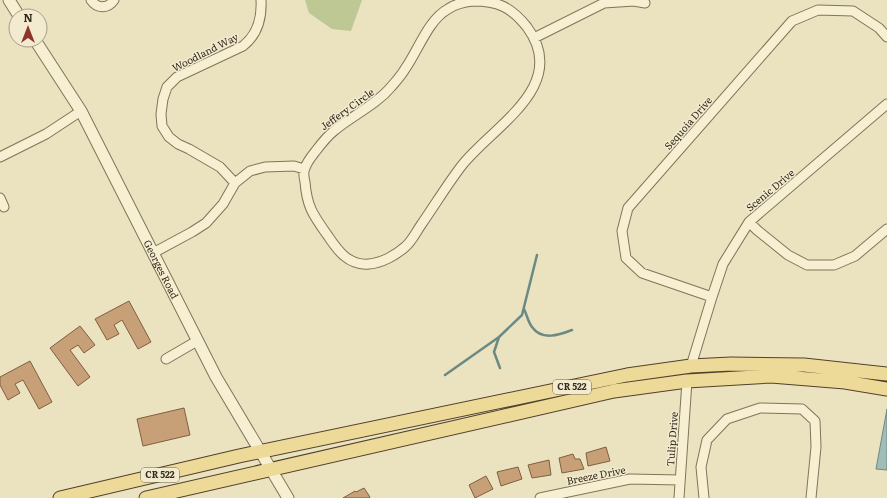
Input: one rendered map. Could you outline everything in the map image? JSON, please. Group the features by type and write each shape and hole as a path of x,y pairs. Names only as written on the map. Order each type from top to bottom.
{"main road":[{"name":"CR 522","path":"60,498 260,452 627,375 691,366 731,364 804,365 887,374"},
{"name":"CR 522","path":"146,498 614,391 687,381 771,376 845,382 887,389"}],"street":[{"path":"91,0 98,6 103,7 108,6 114,0"},
{"name":"Woodland Way","path":"234,184 220,167 178,144 169,137 162,126 161,114 163,99 167,87 176,77 243,46 253,37 262,12 261,0"},
{"name":"Jeffery Circle","path":"472,1 489,1 500,4 519,18 534,38 539,53 540,68 534,89 524,103 463,164 407,245 389,258 368,264 349,260 338,252 313,216 306,198 304,169 324,139 382,97 391,88 406,69 429,29 439,16 447,9 463,2 472,1"},
{"path":"534,38 604,3 634,1 645,3"},
{"name":"Sequoia Drive","path":"712,297 642,273 626,258 622,231 628,208 792,21 818,10 853,11 879,28 887,37"},
{"name":"Georges Road","path":"40,48 81,111 216,377 288,498"},
{"name":"Scenic Drive","path":"691,366 723,264 749,222 887,104"},
{"path":"0,157 46,134 81,111"},
{"path":"153,253 206,223 224,204 234,184 250,171 265,167 294,166 304,169"},
{"path":"0,198 4,207"},
{"path":"749,222 788,255 807,265 834,265 855,256 887,229"},
{"path":"166,359 197,341"},
{"name":"Tulip Drive","path":"680,498 687,381"},
{"path":"704,498 701,467 707,440 727,419 760,408 802,409 815,421 816,447 811,498"},
{"name":"Breeze Drive","path":"544,498 630,479 680,480"}],"green space":[{"path":"305,0 362,0 351,31 332,29 309,13"}],"water":[{"path":"887,409 887,470 876,469"}],"building":[{"path":"129,301 151,342 138,349 122,320 114,325 119,334 107,340 95,319"},
{"path":"80,326 95,345 84,353 78,345 70,350 90,377 78,386 50,348"},
{"path":"30,361 52,402 39,409 23,380 15,384 20,393 8,400 0,385 0,377"},
{"path":"184,408 190,435 143,446 137,419"},
{"path":"606,447 610,461 588,466 586,453"},
{"path":"573,454 575,459 580,459 584,469 562,473 559,458"},
{"path":"549,460 551,475 532,478 528,465"},
{"path":"518,467 522,479 501,486 497,472"},
{"path":"486,476 493,489 475,498 469,485"},
{"path":"364,488 370,497 369,498 343,498 355,491 356,492"}],"waterway":[{"path":"445,375 499,337 522,315 537,255"},
{"path":"524,309 531,325 541,334 551,336 572,330"},
{"path":"499,337 494,352 500,368"}]}
